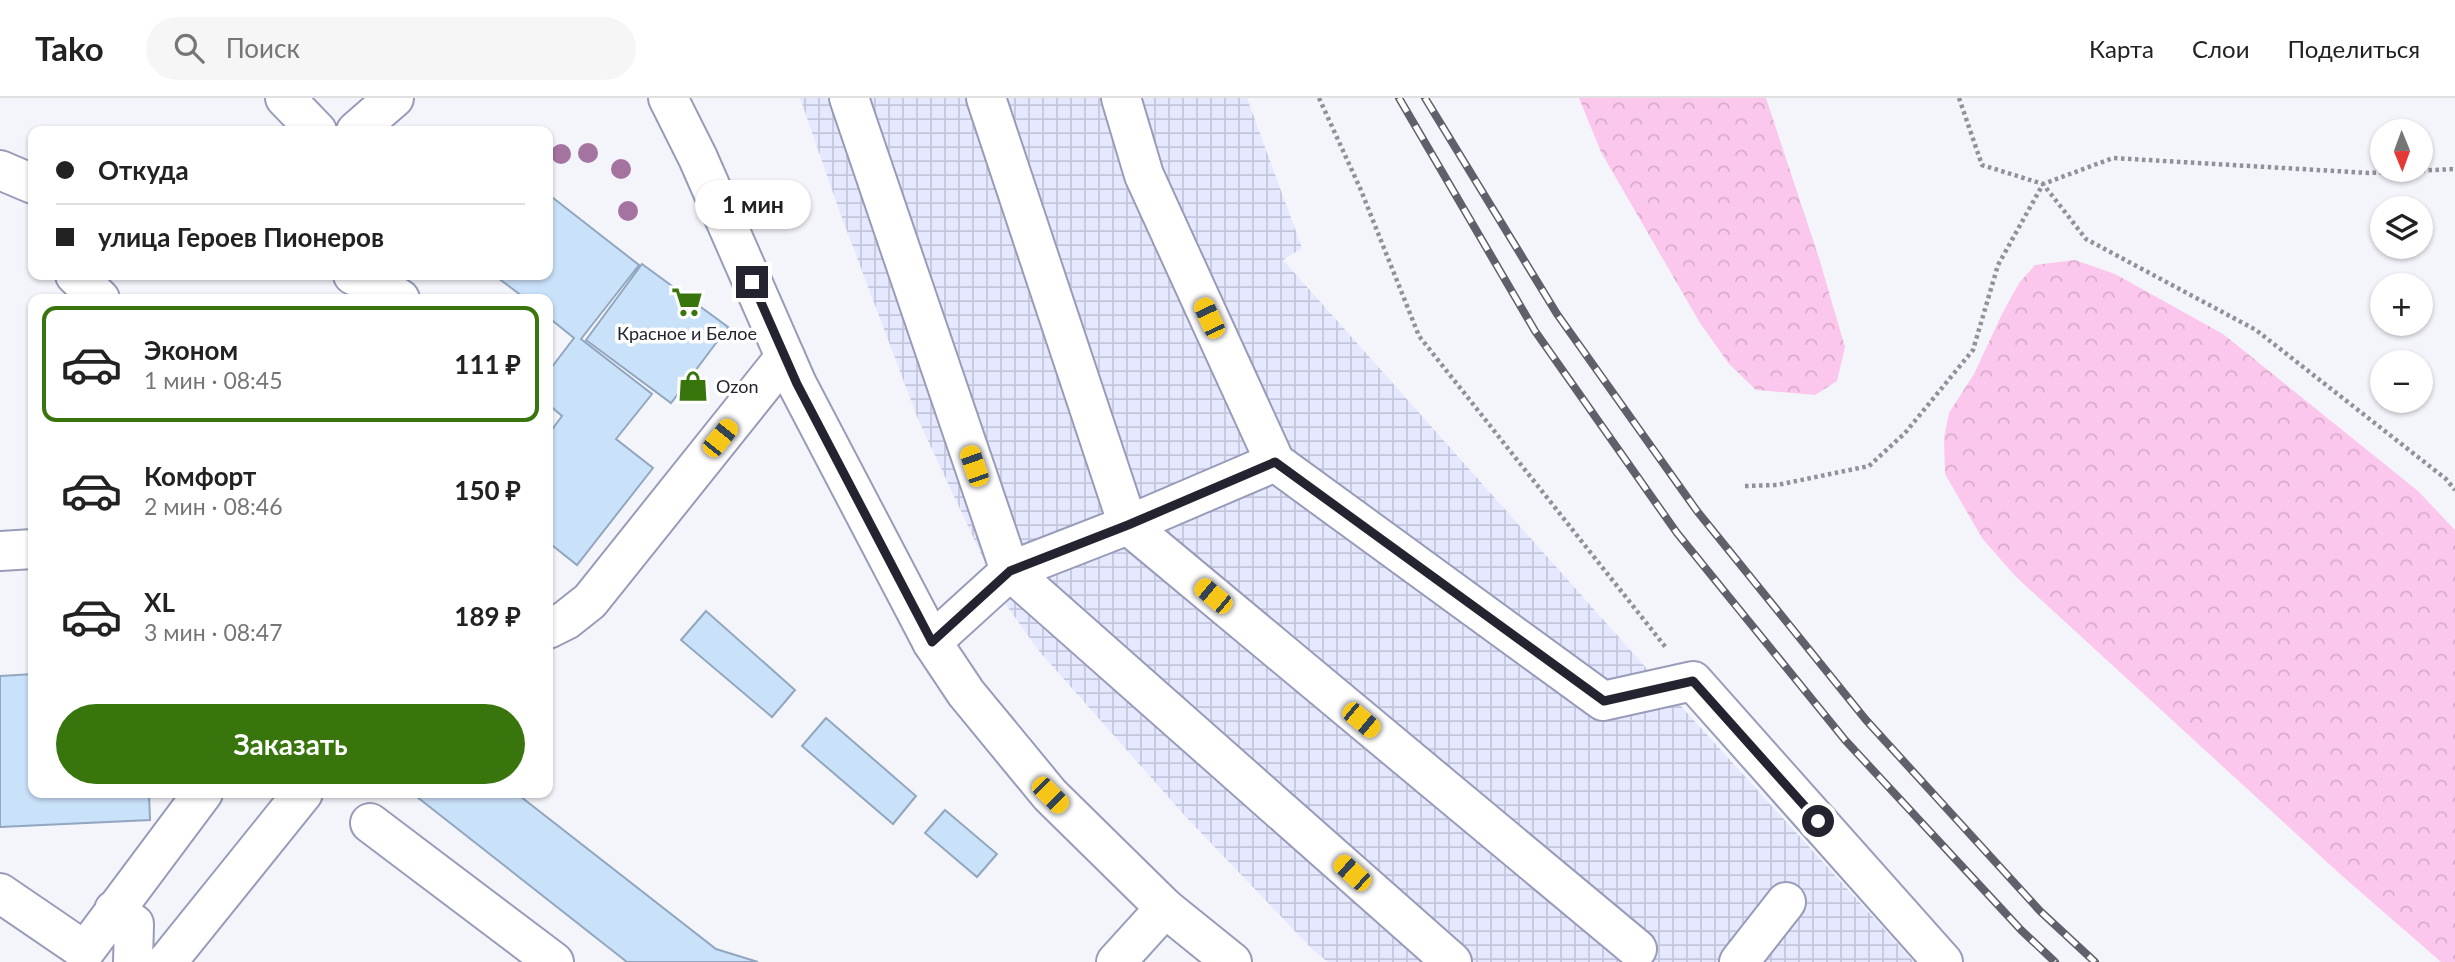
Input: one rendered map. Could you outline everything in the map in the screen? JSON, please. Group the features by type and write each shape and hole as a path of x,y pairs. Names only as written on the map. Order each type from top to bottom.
{"main road":[{"path":"285,98 312,126"},
{"path":"362,126 394,98"},
{"path":"668,98 698,158 809,408 932,642 966,693 1050,795 1165,908 1232,962"},
{"path":"677,98 698,158"},
{"path":"849,98 1010,571 1452,962"},
{"path":"986,98 1128,525 1637,949"},
{"path":"1121,98 1144,175 1275,462 1604,701 1693,681 1943,962"},
{"path":"0,170 28,182"},
{"path":"80,280 95,294"},
{"path":"364,280 392,294"},
{"path":"553,626 566,620 590,601 785,357"},
{"path":"932,642 1010,571 1128,525 1275,462"},
{"path":"0,551 28,549"},
{"path":"0,893 85,951 199,798"},
{"path":"167,962 299,798"},
{"path":"370,823 554,962"},
{"path":"1739,962 1786,902"},
{"path":"1116,962 1165,908"},
{"path":"114,910 134,924 133,962"}],"path":[{"path":"1319,98 1360,188 1419,336 1693,681"},
{"path":"1959,98 1982,164 2043,184 2086,239 2256,330 2446,479 2455,490"},
{"path":"1745,486 1777,485 1869,466 1905,433 1973,350 1998,265 2043,184 2113,158 2368,173 2455,169"}],"shaded area":[{"path":"800,98 1247,98 1302,248 1283,260 1648,670 1914,962 1328,962 1313,950 1186,817 1039,651 1002,599 918,419"}],"green space":[{"path":"1579,98 1766,98 1819,258 1845,347 1837,381 1815,395 1756,390 1729,364 1700,323 1601,152"},
{"path":"2075,260 2115,274 2223,334 2418,491 2455,530 2455,962 2441,962 2340,874 2015,576 1982,538 1945,474 1944,438 1949,413 1974,374 2019,283 2035,265"}],"building":[{"path":"553,198 639,265 581,339 652,394 616,439 653,468 577,565 553,546 553,428 562,416 553,408 553,365 574,338 553,321 553,294 519,294 501,280 553,280"},
{"path":"642,264 728,327 671,403 586,340"},
{"path":"706,611 795,690 772,717 681,640"},
{"path":"28,674 28,798 149,798 150,820 0,827 0,676"},
{"path":"826,718 916,796 893,824 802,746"},
{"path":"418,798 522,798 716,949 758,962 627,962"},
{"path":"945,810 997,854 977,877 925,833"}],"railway":[{"path":"1399,98 1535,331 1677,533 1845,740 2021,930 2055,962"},
{"path":"1425,98 1557,314 1697,511 1866,720 2040,911 2095,962"}],"place":[{"name":"Красное и Белое","path":"687,302"},
{"name":"Ozon","path":"693,386"}],"route":[{"path":"752,282 797,384 932,642 1010,571 1128,525 1275,462 1604,701 1693,681 1818,821"}]}
